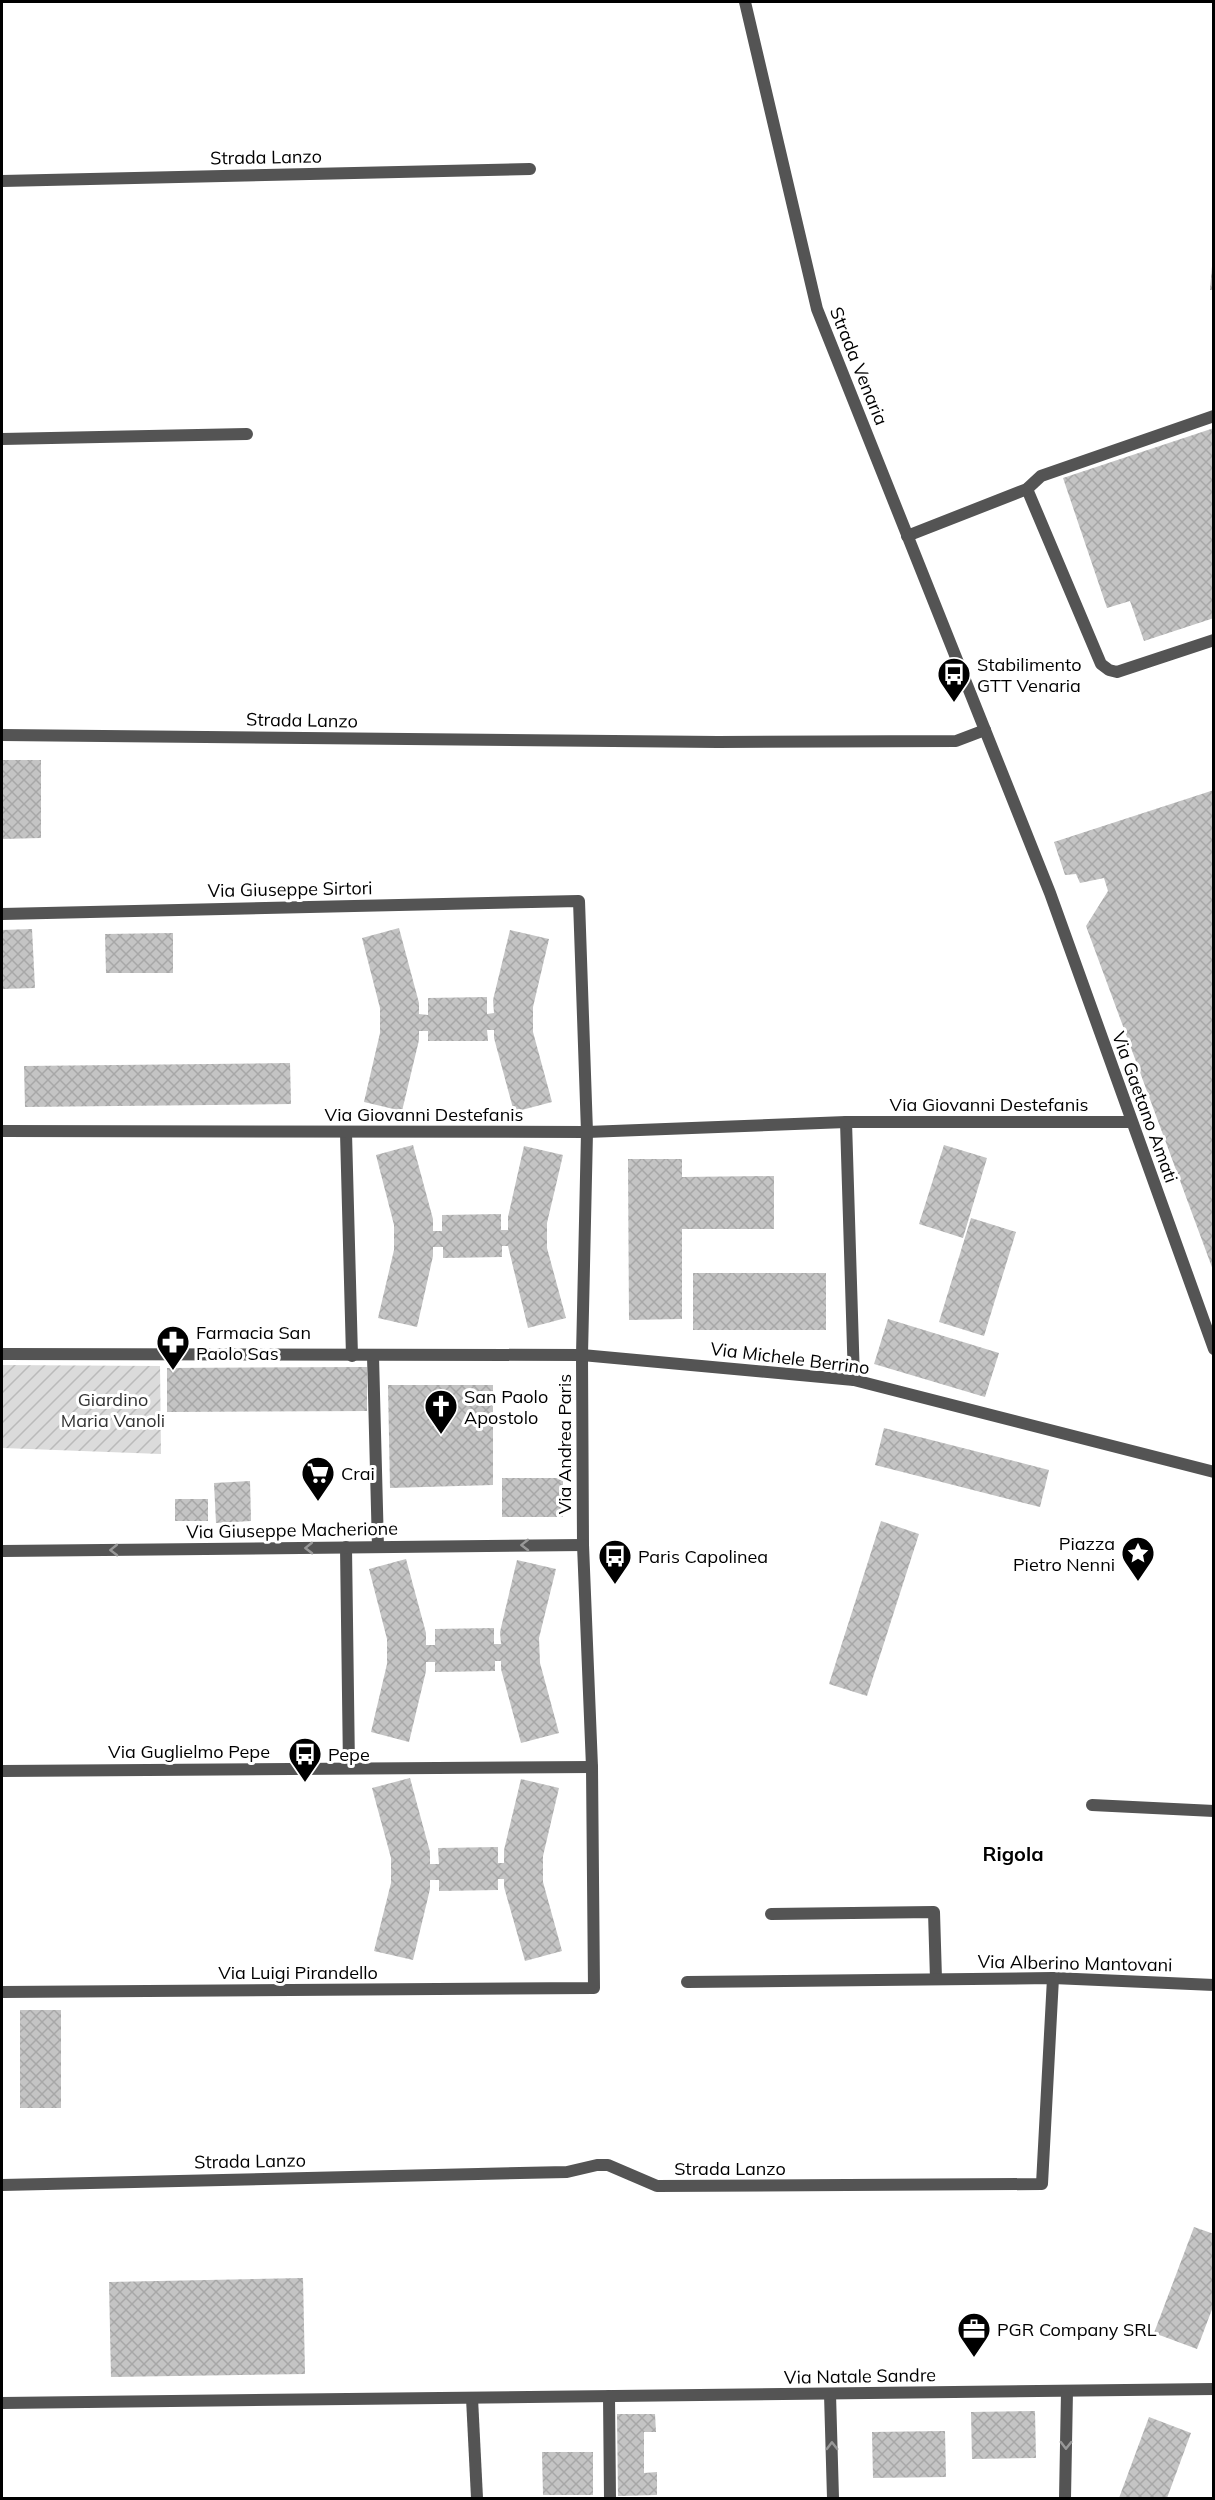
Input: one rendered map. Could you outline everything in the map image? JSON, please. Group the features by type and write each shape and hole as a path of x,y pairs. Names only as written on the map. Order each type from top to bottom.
{"street":[{"name":"Strada Venaria","path":"745,2 817,309 1043,877"},
{"name":"Strada Lanzo","path":"2,181 530,170"},
{"path":"907,536 1027,489 1041,476 1214,416"},
{"path":"2,439 247,434"},
{"path":"1027,489 1101,664 1117,672 1214,640"},
{"name":"Strada Lanzo","path":"2,735 603,741 956,741 985,730"},
{"name":"Via Gaetano Amati","path":"1043,877 1214,1349"},
{"name":"Via Giuseppe Sirtori","path":"2,914 579,901"},
{"name":"Via Andrea Paris","path":"579,901 587,1132 582,1354 583,1545 592,1767 594,1988"},
{"path":"846,1122 854,1380"},
{"name":"Via Giovanni Destefanis","path":"2,1131 587,1132 846,1122 1131,1122"},
{"path":"346,1133 352,1356"},
{"name":"Via Michele Berrino","path":"2,1354 373,1356 582,1354 854,1380 1214,1472"},
{"path":"373,1356 378,1547"},
{"name":"Via Giuseppe Macherione","path":"2,1551 583,1545"},
{"path":"346,1548 349,1768"},
{"name":"Via Guglielmo Pepe","path":"2,1771 592,1767"},
{"path":"1092,1805 1214,1811"},
{"path":"771,1914 934,1912 936,1979"},
{"name":"Strada Lanzo","path":"2,2185 567,2172 597,2165 618,2168 657,2186 1042,2184 1053,1978"},
{"name":"Via Alberino Mantovani","path":"687,1982 1053,1978 1214,1985"},
{"name":"Via Luigi Pirandello","path":"2,1992 594,1988"},
{"name":"Via Natale Sandre","path":"609,2397 1214,2389"},
{"path":"1065,2499 1067,2391"},
{"path":"830,2394 833,2499"},
{"path":"2,2403 609,2397 610,2499"},
{"path":"472,2398 477,2499"}],"green space":[{"name":"Giardino Maria Vanoli","path":"2,1365 160,1366 161,1454 3,1448"}],"building":[{"path":"1212,266 1214,266 1214,290 1210,290"},
{"path":"1214,428 1214,618 1144,641 1130,601 1107,608 1063,478"},
{"path":"2,760 41,760 41,838 2,839"},
{"path":"1214,790 1213,1270 1086,926 1108,891 1104,878 1080,883 1076,874 1065,875 1054,842"},
{"path":"399,928 419,1003 419,1014 428,1015 428,998 487,997 487,1014 494,1013 493,1000 510,930 549,939 533,1007 533,1032 552,1102 514,1112 494,1038 494,1030 487,1030 488,1041 428,1041 428,1031 419,1031 419,1040 402,1111 364,1102 380,1033 380,1008 362,938"},
{"path":"32,929 35,988 2,989 2,930"},
{"path":"173,933 173,973 106,973 105,934"},
{"path":"290,1063 291,1104 25,1107 24,1066"},
{"path":"413,1145 433,1219 433,1231 442,1231 442,1215 501,1214 501,1230 508,1230 508,1217 524,1146 563,1155 547,1223 547,1248 566,1318 528,1328 508,1246 502,1246 502,1257 443,1258 443,1247 433,1247 417,1327 378,1318 394,1250 394,1225 376,1155"},
{"path":"944,1145 987,1158 963,1238 919,1224"},
{"path":"628,1159 682,1159 682,1177 774,1176 774,1229 682,1229 682,1319 629,1320"},
{"path":"971,1218 1016,1232 984,1336 939,1322"},
{"path":"693,1273 826,1273 826,1330 693,1330"},
{"path":"888,1319 999,1353 985,1397 874,1364"},
{"path":"367,1367 367,1411 167,1412 167,1368"},
{"name":"San Paolo Apostolo","path":"388,1385 493,1385 493,1485 390,1488"},
{"path":"884,1428 1049,1470 1040,1507 875,1465"},
{"path":"502,1478 563,1478 563,1517 502,1517"},
{"path":"250,1481 251,1521 216,1523 214,1483"},
{"path":"175,1499 208,1499 208,1521 175,1521"},
{"path":"881,1521 919,1534 867,1696 829,1684"},
{"path":"406,1559 426,1633 426,1645 435,1645 435,1629 494,1628 494,1644 501,1644 500,1632 517,1560 556,1569 539,1638 540,1663 559,1733 521,1743 501,1669 501,1661 495,1661 495,1671 435,1672 435,1662 426,1662 426,1671 409,1742 371,1732 387,1664 387,1639 369,1569"},
{"path":"410,1778 430,1852 430,1864 439,1864 438,1848 498,1847 498,1863 504,1863 504,1850 521,1779 559,1788 543,1856 543,1882 562,1951 525,1961 504,1887 504,1879 498,1879 498,1890 439,1891 439,1880 430,1880 430,1889 413,1960 374,1951 391,1883 391,1858 372,1788"},
{"path":"20,2010 61,2010 61,2108 20,2108"},
{"path":"1194,2227 1214,2234 1214,2304 1197,2349 1154,2333"},
{"path":"303,2278 305,2374 111,2377 109,2282"},
{"path":"1035,2411 1036,2458 972,2459 971,2412"},
{"path":"617,2414 655,2414 656,2432 644,2432 644,2473 657,2472 657,2495 618,2496"},
{"path":"1149,2417 1191,2433 1167,2498 1119,2498"},
{"path":"945,2431 946,2477 873,2478 872,2432"},
{"path":"542,2452 593,2452 593,2495 543,2495"}],"place":[{"name":"Stabilimento GTT Venaria","path":"954,703"},
{"name":"Farmacia San Paolo Sas","path":"173,1371"},
{"name":"San Paolo Apostolo","path":"441,1435"},
{"name":"Crai","path":"318,1502"},
{"name":"Piazza Pietro Nenni","path":"1138,1582"},
{"name":"Paris Capolinea","path":"615,1585"},
{"name":"Pepe","path":"305,1783"},
{"name":"PGR Company SRL","path":"974,2358"}],"district":[{"name":"Rigola","path":"1013,1853"}]}
